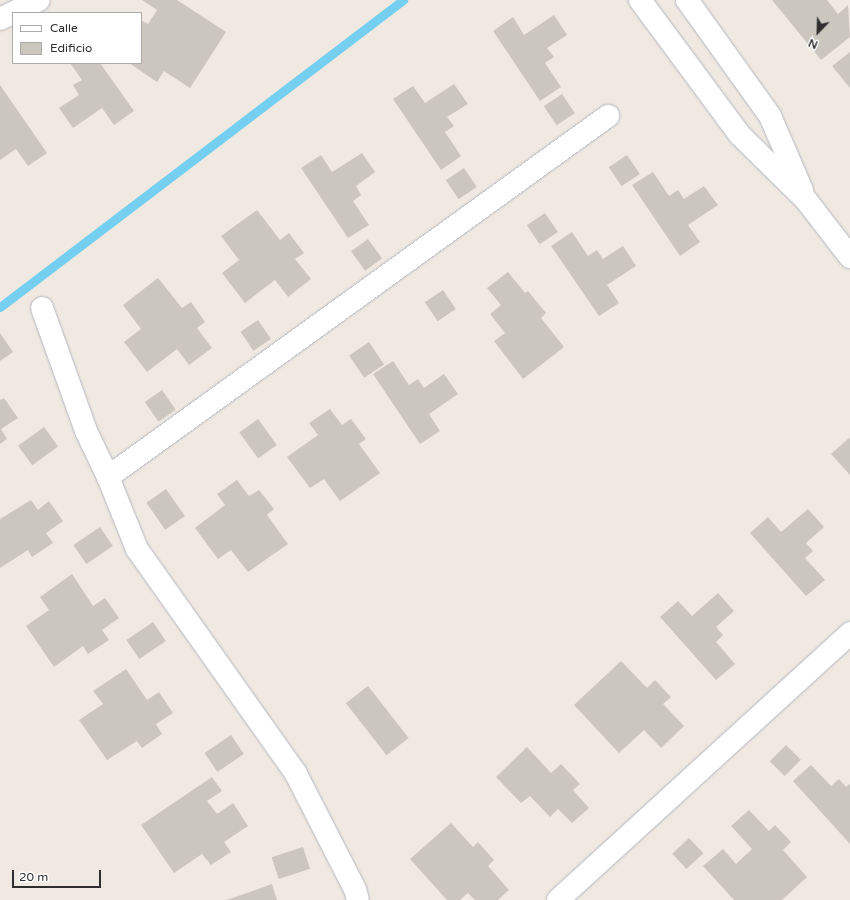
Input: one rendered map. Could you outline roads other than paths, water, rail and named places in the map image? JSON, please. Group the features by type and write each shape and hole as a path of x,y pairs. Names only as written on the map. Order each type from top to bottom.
{"street":[{"path":"14,12 39,0"},
{"path":"640,0 739,134 806,200 850,257"},
{"path":"687,0 770,116 806,200"},
{"path":"0,19 12,13"},
{"path":"108,477 608,116"},
{"path":"42,308 86,431 108,477 137,549 295,772 355,889 358,900"},
{"path":"558,900 850,633"}],"waterway":[{"path":"0,307 403,0"}]}
